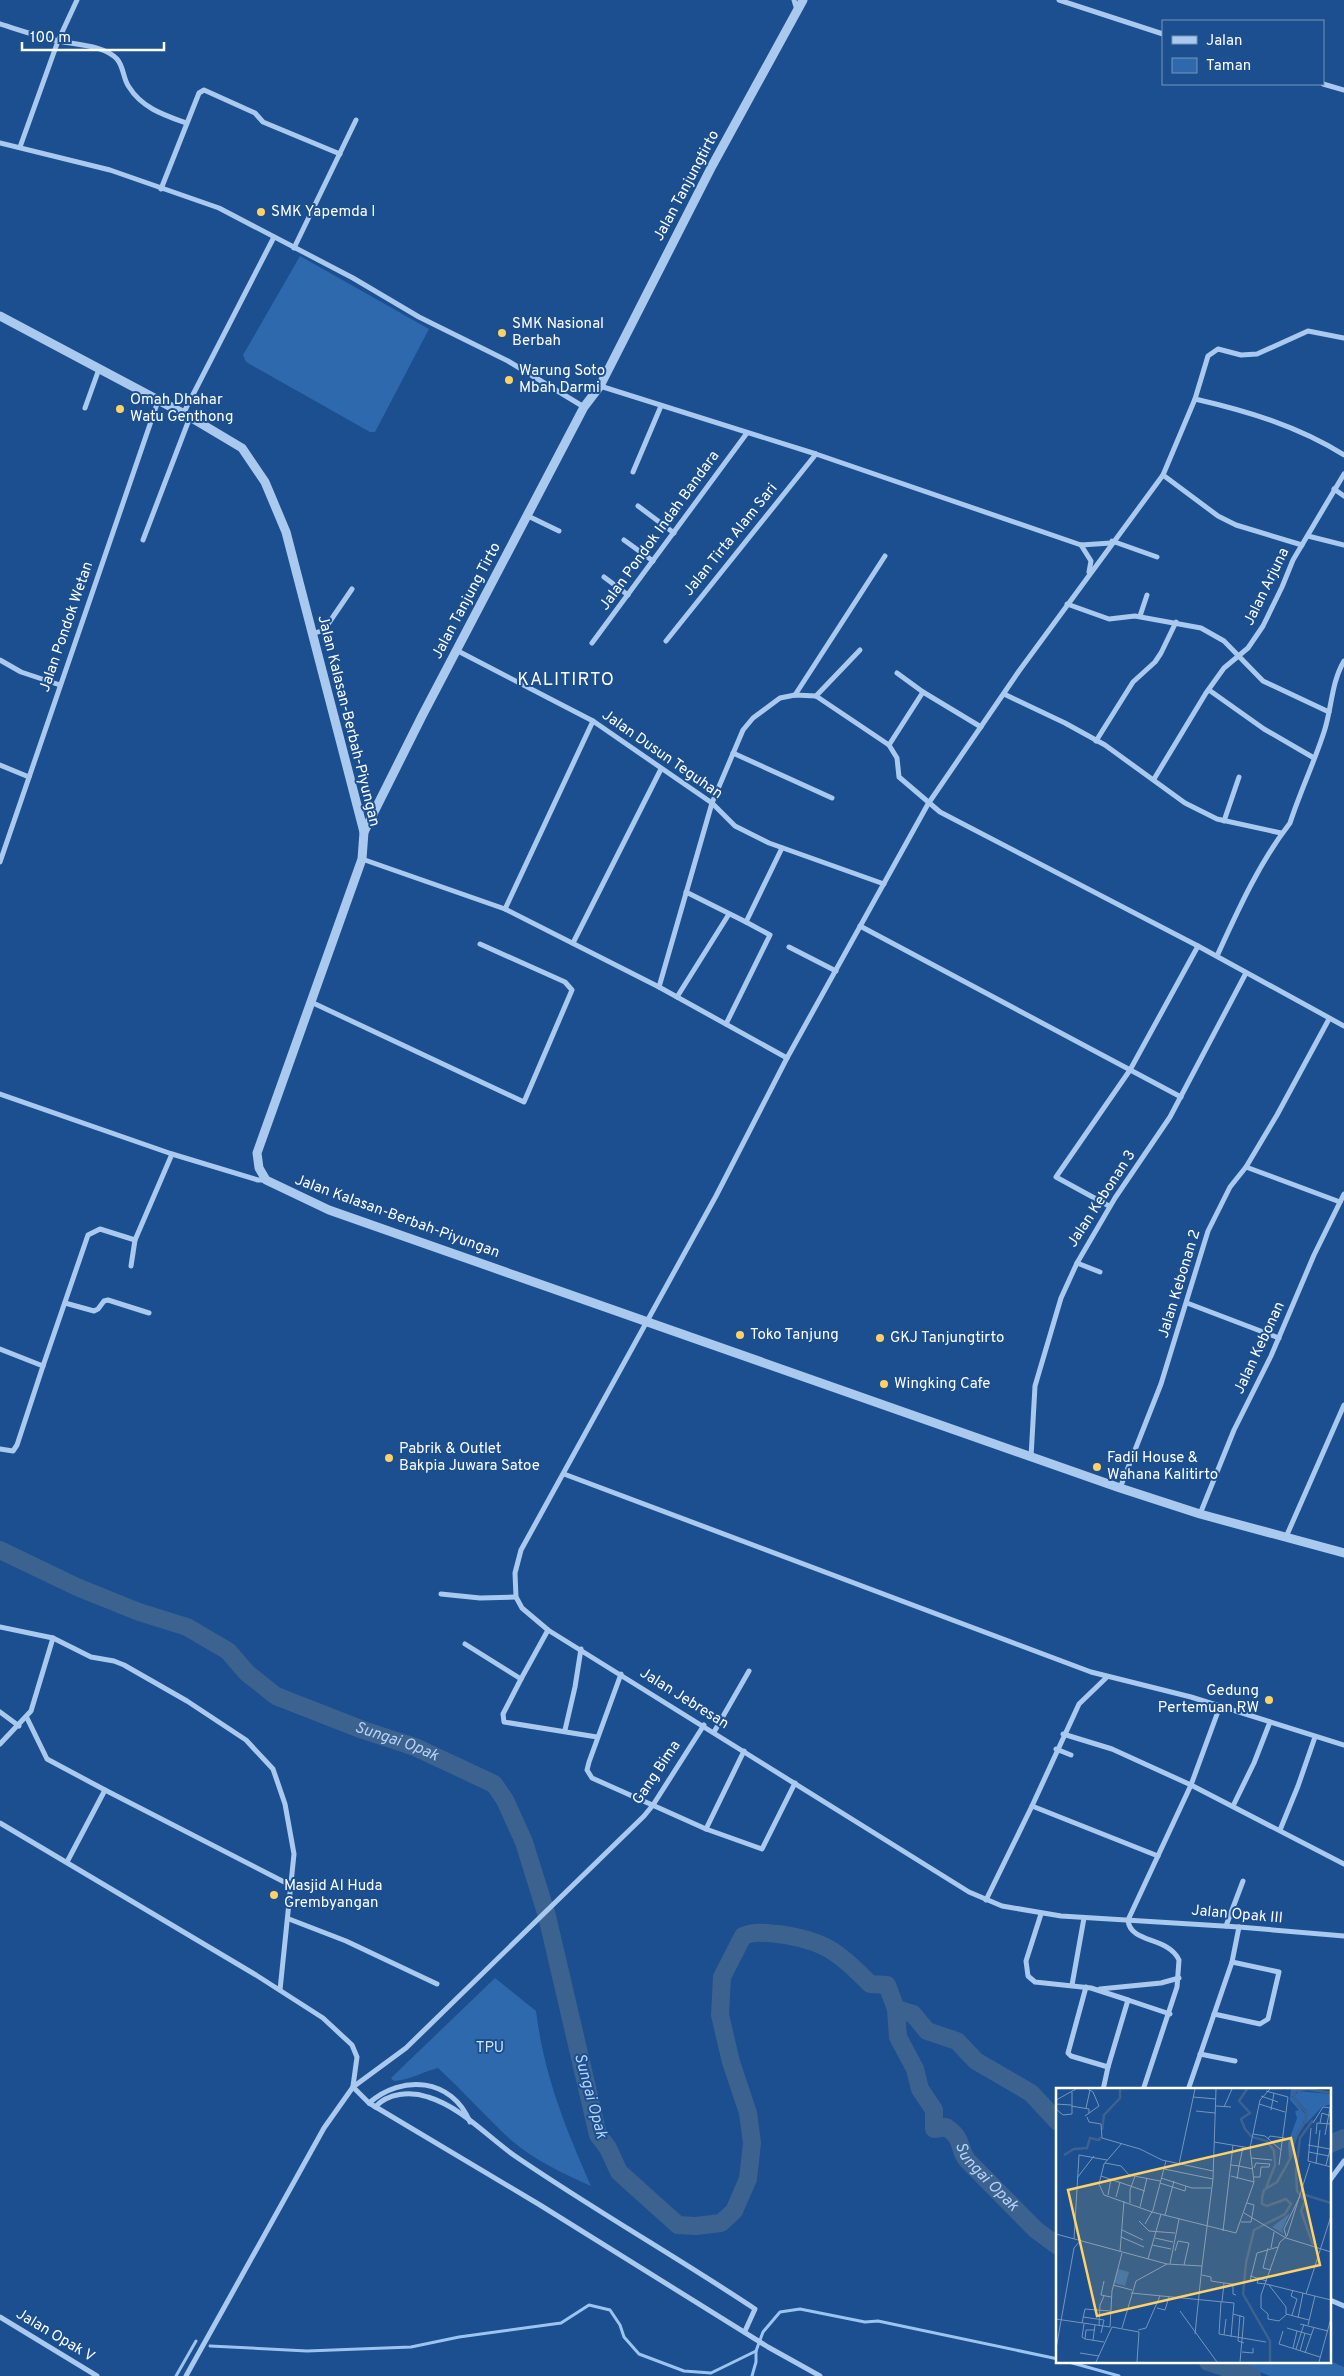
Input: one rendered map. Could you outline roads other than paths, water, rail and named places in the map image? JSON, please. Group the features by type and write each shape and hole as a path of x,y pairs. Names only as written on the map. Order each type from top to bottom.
{"street":[{"path":"20,147 58,41 78,0"},
{"path":"794,0 798,10"},
{"name":"Jalan Tanjungtirto","path":"600,386 712,166 803,0"},
{"path":"1059,0 1162,34"},
{"path":"0,24 58,41 92,48 116,59 128,87 142,104 186,123"},
{"path":"1324,85 1344,90"},
{"path":"161,189 199,93 204,90 255,113 263,122 340,154"},
{"path":"294,248 356,120"},
{"path":"0,143 110,170 219,208 419,317 508,361 584,407"},
{"path":"143,540 187,415 274,237"},
{"name":"Jalan Kalasan-Berbah-Piyungan","path":"0,316 187,415 242,448 265,482 286,532 364,832 362,859 310,1001 258,1153 259,1168 266,1180 329,1210 1120,1488 1200,1514 1344,1553"},
{"path":"441,1594 489,1598 516,1597 516,1572 521,1550 647,1322 787,1058 928,804 1067,604 1163,474 1195,399 1208,356 1215,349 1241,355 1257,354 1308,331 1344,338"},
{"path":"85,408 99,369"},
{"path":"600,386 816,454 1081,545 1112,542 1156,557"},
{"name":"Jalan Tanjung Tirto","path":"364,832 456,650 584,407 600,386"},
{"path":"1195,399 1277,422 1328,445 1344,455"},
{"name":"Jalan Pondok Wetan","path":"0,862 158,401"},
{"path":"633,472 661,406"},
{"name":"Jalan Pondok Indah Bandara","path":"592,643 747,432"},
{"name":"Jalan Tirta Alam Sari","path":"666,641 816,454"},
{"path":"1163,474 1218,516 1236,525 1302,545"},
{"name":"Jalan Arjuna","path":"1154,779 1208,690 1224,668 1248,648 1263,626 1302,545 1344,474"},
{"path":"1334,489 1344,496"},
{"path":"638,506 674,533"},
{"path":"528,516 559,530"},
{"path":"1308,536 1344,545"},
{"path":"624,540 653,561"},
{"path":"1081,545 1090,561 1089,574"},
{"path":"795,695 885,556"},
{"path":"604,577 628,595"},
{"path":"312,634 324,630 352,589"},
{"path":"1140,616 1147,594"},
{"path":"1067,604 1109,620 1124,616 1140,616 1176,622 1214,634 1263,681 1329,712"},
{"path":"1096,740 1133,682 1155,662 1176,622"},
{"name":"Jalan Dusun Teguhan","path":"456,650 593,721 712,803 735,826 782,848 884,884"},
{"path":"816,696 860,650"},
{"path":"0,660 21,672 60,685"},
{"path":"1217,956 1252,883 1281,833 1290,823 1324,732 1334,685 1344,661"},
{"path":"897,673 923,692 981,727"},
{"path":"1208,690 1264,729 1314,758"},
{"path":"889,745 923,692"},
{"path":"1004,694 1096,740 1154,779 1185,804 1224,821 1281,833"},
{"path":"658,986 712,803 743,730 753,718 780,698 795,695 816,696 889,745 897,758 899,777 928,804 958,823 1198,946 1344,1026"},
{"path":"505,909 593,721"},
{"path":"733,753 832,798"},
{"path":"0,765 30,776"},
{"path":"574,943 661,769"},
{"path":"1224,821 1239,777"},
{"path":"357,805 375,808"},
{"path":"746,922 782,848"},
{"path":"362,859 505,909 658,986 787,1058"},
{"path":"686,892 770,935 726,1024"},
{"path":"677,997 728,914"},
{"path":"860,926 1180,1097"},
{"path":"310,1001 524,1102 572,990 565,982 480,944"},
{"path":"1109,1206 1056,1177 1130,1070 1198,946"},
{"path":"789,947 836,971"},
{"name":"Jalan Kebonan 3","path":"1031,1457 1035,1386 1061,1298 1077,1263 1109,1206 1157,1138 1246,974"},
{"name":"Jalan Kebonan 2","path":"1120,1488 1161,1384 1187,1304 1195,1268 1208,1231 1230,1188 1246,1167 1277,1115 1329,1019"},
{"path":"0,1094 172,1154 258,1180 266,1180"},
{"path":"132,1266 135,1240 172,1154"},
{"path":"1246,1167 1340,1202"},
{"name":"Jalan Kebonan","path":"1200,1514 1234,1430 1279,1338 1314,1255 1344,1194"},
{"path":"0,1449 13,1451 17,1445 91,1233 100,1229 135,1240"},
{"path":"1077,1263 1100,1272"},
{"path":"65,1304 94,1311 98,1310 104,1300 108,1300 149,1313"},
{"path":"1187,1304 1279,1338"},
{"path":"0,1349 43,1366"},
{"path":"1286,1537 1344,1405"},
{"path":"564,1474 1107,1677 1220,1706 1344,1745"},
{"name":"Jalan Jebresan","path":"516,1597 522,1608 548,1630 704,1725 921,1864 986,1900 1002,1906 1041,1914 1128,1920"},
{"path":"0,1627 52,1641 91,1657 106,1659 124,1665 187,1701 246,1740 273,1769 285,1804 294,1854 280,1990"},
{"path":"548,1630 503,1714 503,1721 565,1730 597,1737"},
{"path":"0,1744 27,1718 35,1701 52,1641"},
{"path":"465,1644 521,1679"},
{"path":"565,1730 581,1649"},
{"path":"714,1732 749,1671"},
{"path":"622,1674 597,1737 589,1762 588,1775 706,1829 762,1849 795,1783"},
{"path":"986,1900 1032,1806 1063,1734 1079,1704 1107,1677"},
{"path":"1144,2088 1170,2014 1179,1978 1179,1960 1173,1950 1156,1941 1136,1935 1129,1926 1128,1920 1190,1785 1220,1706"},
{"path":"0,1712 19,1726"},
{"path":"27,1718 47,1758 105,1790 292,1886"},
{"path":"1233,1806 1254,1763 1270,1722"},
{"name":"Gang Bima","path":"353,2087 406,2048 653,1805 704,1725"},
{"path":"1063,1734 1112,1749 1190,1785 1344,1864"},
{"path":"1280,1830 1315,1737"},
{"path":"1056,1749 1072,1755"},
{"path":"706,1829 744,1751"},
{"path":"66,1862 105,1790"},
{"path":"1032,1806 1158,1856"},
{"path":"0,1823 280,1990 322,2018 352,2045 357,2057 353,2087 324,2128 186,2376"},
{"path":"1226,1926 1243,1881"},
{"path":"1041,1914 1026,1962 1028,1976 1035,1982 1086,1987 1170,2014"},
{"path":"288,1918 346,1941 437,1984"},
{"path":"1072,1985 1084,1918"},
{"name":"Jalan Opak III","path":"1128,1920 1344,1936"},
{"path":"1189,2088 1232,1962 1239,1927"},
{"path":"1214,2014 1260,2024 1268,2019 1279,1972 1232,1962"},
{"path":"1098,1990 1161,1983 1179,1978"},
{"path":"1086,1987 1068,2053 1071,2056 1108,2068"},
{"path":"1103,2088 1128,2000"},
{"path":"1200,2054 1235,2061"},
{"path":"368,2104 382,2092 392,2088 423,2085 438,2089 453,2098 466,2112 470,2122"},
{"path":"353,2087 368,2104 548,2210 768,2347 820,2376"},
{"path":"375,2107 391,2096 419,2094 434,2099 470,2122 515,2156 756,2310 745,2332"},
{"path":"1332,2177 1344,2161"},
{"path":"1332,2301 1344,2306"},
{"name":"Jalan Opak V","path":"0,2317 97,2376"}],"waterway":[{"name":"Sungai Opak","path":"0,1550 77,1587 139,1612 187,1627 228,1651 247,1673 276,1696 363,1730 415,1747 494,1784 505,1800 524,1842 547,1916 598,2135 608,2148 619,2172 678,2225 696,2226 721,2223 734,2211 748,2179 752,2143 748,2113 731,2062 720,2015 722,1977 743,1936 751,1933 765,1933 794,1937 818,1944 839,1955 870,1984 887,1985 896,2009 898,2037 915,2069 920,2089 934,2110 934,2129 946,2127 952,2132 956,2136 967,2160 1036,2230 1056,2245"},
{"path":"896,2009 913,2014 927,2031 957,2041 976,2061 1031,2093 1056,2120"},
{"path":"1332,2143 1344,2138"},
{"path":"210,2346 307,2351 411,2347 459,2337 561,2323 589,2305 610,2310 620,2325 624,2337 639,2354 684,2371 711,2373 756,2351"},
{"path":"752,2376 756,2362 756,2351 763,2332 780,2312 800,2309 865,2322 878,2321 1056,2359"},
{"path":"176,2376 196,2341"},
{"path":"1076,2364 1119,2376"},
{"name":"Sungai Opak","path":"1214,2364 1252,2376"}],"place":[{"name":"SMK Yapemda I","path":"261,212"},
{"name":"SMK Nasional Berbah","path":"502,333"},
{"name":"Warung Soto Mbah Darmi","path":"509,380"},
{"name":"Omah Dhahar Watu Genthong","path":"120,409"},
{"name":"Toko Tanjung","path":"740,1335"},
{"name":"GKJ Tanjungtirto","path":"880,1338"},
{"name":"Wingking Cafe","path":"884,1384"},
{"name":"Pabrik & Outlet Bakpia Juwara Satoe","path":"389,1458"},
{"name":"Fadil House & Wahana Kalitirto","path":"1097,1467"},
{"name":"Gedung Pertemuan RW","path":"1269,1700"},
{"name":"Masjid Al Huda Grembyangan","path":"274,1895"}],"district":[{"name":"KALITIRTO","path":"566,680"}],"park label":[{"name":"TPU","path":"490,2048"}]}
